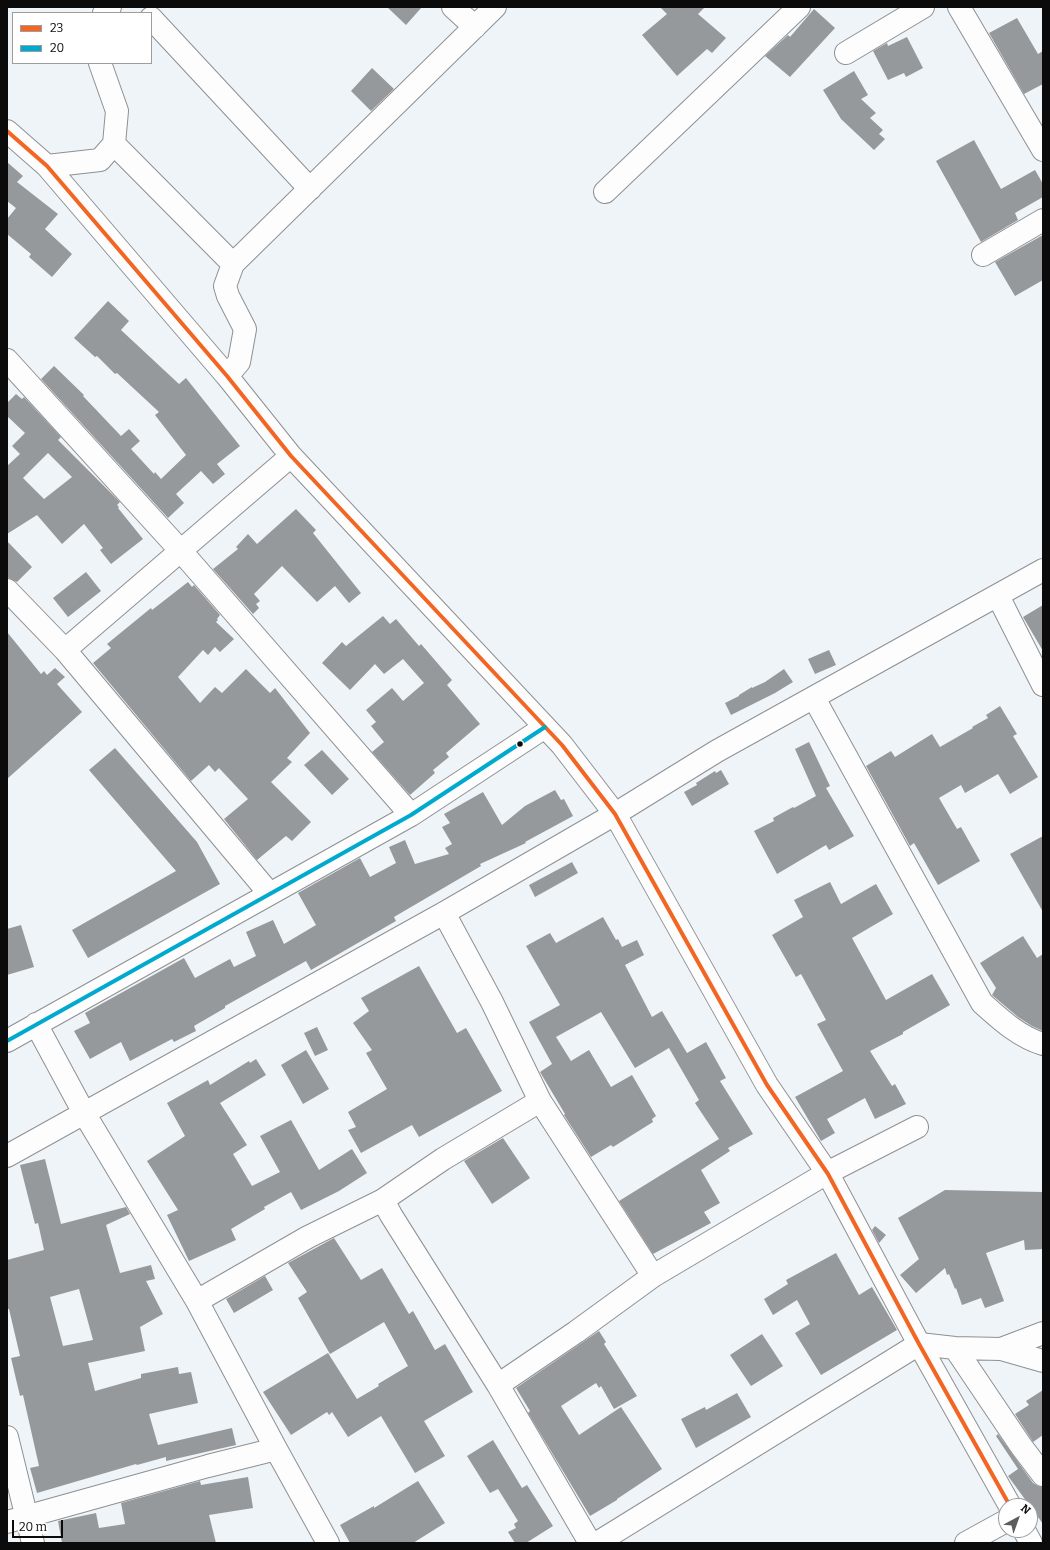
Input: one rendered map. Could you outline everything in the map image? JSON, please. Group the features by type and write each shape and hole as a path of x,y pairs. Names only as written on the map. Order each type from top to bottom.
{"street":[{"path":"453,7 475,27"},
{"path":"227,376 239,362 245,329 228,296 225,286 233,264 495,7"},
{"path":"605,192 799,7"},
{"path":"846,53 923,7"},
{"path":"959,7 1043,150"},
{"path":"152,19 310,189"},
{"path":"47,166 100,160 114,144 117,111 100,64"},
{"path":"7,131 47,166 227,376 291,456 562,744 614,814 767,1085 827,1173 919,1344 1006,1498"},
{"path":"114,144 233,264"},
{"path":"983,255 1043,220"},
{"path":"11,372 180,550 410,815"},
{"path":"65,650 291,456"},
{"path":"7,1156 444,913 614,814 717,751 1043,570"},
{"path":"7,590 65,650 269,893"},
{"path":"998,596 1043,685"},
{"path":"814,698 982,1003 1007,1024 1036,1042 1043,1044"},
{"path":"7,1041 410,815 545,727"},
{"path":"444,913 492,1002 540,1100 653,1276"},
{"path":"36,1024 84,1114 197,1301 328,1543"},
{"path":"197,1301 308,1237 383,1200 443,1159 540,1100"},
{"path":"498,1385 576,1332 653,1276 827,1173 917,1127"},
{"path":"383,1200 498,1385 590,1543"},
{"path":"1001,1349 1043,1333"},
{"path":"597,1543 919,1344 955,1348 1001,1349 1043,1361"},
{"path":"955,1348 1021,1446 1043,1475"},
{"path":"7,1437 17,1520 33,1543"},
{"path":"17,1520 208,1466 276,1449"},
{"path":"966,1543 998,1525"}],"building":[{"path":"387,7 422,7 406,25"},
{"path":"660,7 705,7 698,14 726,38 712,53 707,49 677,76 642,35 667,14"},
{"path":"814,9 835,28 790,77 765,56 788,35 790,37"},
{"path":"1017,18 1038,54 1043,51 1043,84 1024,94 989,33"},
{"path":"907,37 923,68 906,77 904,73 888,80 873,51 887,43 888,46"},
{"path":"372,68 394,89 371,111 351,91"},
{"path":"854,71 868,95 861,99 876,113 870,118 883,130 879,134 885,139 874,150 841,119 823,90"},
{"path":"974,140 1001,189 1035,170 1043,184 1043,197 1015,213 1018,220 981,242 936,161"},
{"path":"7,162 23,176 17,182 58,214 45,229 72,254 52,277 29,257 31,254 7,234 7,219 16,208 7,201"},
{"path":"1043,235 1043,280 1015,296 995,262"},
{"path":"108,301 129,321 121,330 179,384 186,378 240,446 217,464 225,474 213,484 201,471 176,494 184,503 168,518 41,379 54,366 84,395 83,396 121,436 129,429 140,441 131,449 154,474 155,472 161,479 186,455 155,415 159,412 117,373 115,374 97,356 95,357 74,338"},
{"path":"16,394 22,399 24,397 61,437 58,440 120,502 117,505 119,507 118,508 143,539 111,564 100,550 103,548 84,524 62,544 37,515 7,534 7,466 20,454 12,446 25,433 7,416 7,403","holes":["48,453 72,477 44,499 23,478"]},
{"path":"296,509 316,530 313,533 361,593 349,603 335,586 317,602 282,566 254,594 260,601 256,604 259,608 253,614 213,569 238,549 236,547 248,534 257,544"},
{"path":"7,541 32,567 17,582 7,577"},
{"path":"86,572 101,591 68,617 53,598"},
{"path":"188,582 192,587 194,585 220,615 216,622 234,639 220,652 215,647 208,655 203,650 178,677 200,703 215,687 222,693 246,669 270,693 275,688 310,733 287,758 292,762 271,782 311,822 292,841 286,836 257,860 224,819 248,799 219,768 215,772 209,765 191,781 93,663 111,648 107,644 151,608 152,610"},
{"path":"1043,605 1043,651 1023,617"},
{"path":"383,616 390,624 396,619 419,646 421,644 452,680 447,685 480,724 446,753 449,757 433,770 435,773 410,795 372,752 384,742 371,726 376,722 366,710 392,688 403,701 424,683 403,659 384,674 375,664 350,690 322,663 342,642 346,646"},
{"path":"7,632 41,674 44,671 47,675 55,668 65,677 57,684 82,712 7,779"},
{"path":"829,650 836,665 815,674 808,659"},
{"path":"784,669 793,682 775,693 731,715 725,703 752,687 765,682"},
{"path":"1000,706 1017,734 1013,736 1038,777 1010,794 998,774 965,793 961,785 939,798 957,829 961,827 980,861 938,885 914,843 910,846 866,766 891,751 895,757 932,734 940,747 988,718 986,715"},
{"path":"809,742 830,786 826,788 854,836 829,850 826,845 777,874 754,831 774,821 773,818 816,796 795,749"},
{"path":"115,748 197,842 220,884 88,958 72,930 176,871 89,770"},
{"path":"322,750 349,779 332,795 304,765"},
{"path":"721,770 729,784 692,806 684,792 697,785 696,783 715,771 716,773"},
{"path":"555,790 561,800 564,799 573,816 525,842 526,843 480,864 481,866 394,917 396,921 311,970 306,961 225,1006 225,1008 194,1026 196,1031 174,1042 172,1039 130,1061 121,1042 90,1059 74,1031 90,1023 85,1013 184,958 195,978 230,959 234,967 256,956 246,932 273,920 284,944 316,925 298,893 360,858 370,877 396,863 389,847 405,840 415,864 449,854 445,848 452,844 442,827 450,823 444,814 483,792 502,825 525,806"},
{"path":"1043,836 1043,912 1010,854"},
{"path":"572,862 578,873 535,897 529,885"},
{"path":"830,882 841,904 876,884 893,914 852,938 886,1000 932,974 950,1005 903,1032 903,1034 870,1051 892,1086 895,1084 906,1104 875,1119 865,1098 827,1119 835,1133 821,1141 795,1097 843,1071 817,1024 826,1020 801,974 796,977 772,935 803,917 794,900"},
{"path":"603,917 616,940 618,939 622,947 637,940 644,955 625,965 652,1017 662,1011 687,1053 706,1042 726,1078 720,1081 753,1134 728,1148 730,1151 701,1170 720,1203 704,1212 711,1223 653,1254 619,1201 719,1139 695,1103 699,1100 669,1048 635,1068 601,1012 556,1037 571,1061 589,1050 611,1087 632,1075 656,1116 652,1119 653,1122 613,1147 611,1145 591,1157 564,1115 565,1114 540,1072 552,1064 529,1022 560,1005 526,946 550,933 556,943"},
{"path":"21,925 34,967 7,975 7,929"},
{"path":"1023,936 1037,958 1043,954 1043,1031 1018,1017 992,995 996,988 980,963"},
{"path":"419,966 457,1033 466,1028 502,1091 419,1137 412,1125 361,1153 348,1130 356,1127 348,1112 387,1089 366,1053 372,1050 353,1023 369,1011 361,998"},
{"path":"317,1027 328,1050 315,1056 304,1033"},
{"path":"306,1050 329,1089 303,1104 281,1065"},
{"path":"256,1059 266,1075 220,1103 247,1145 233,1154 252,1186 280,1172 260,1136 291,1120 319,1170 352,1149 367,1173 339,1191 301,1210 291,1192 264,1207 265,1209 231,1229 236,1240 189,1261 167,1215 178,1210 147,1161 185,1136 167,1103 208,1080 210,1085 249,1061 250,1063"},
{"path":"503,1138 530,1178 492,1204 464,1161"},
{"path":"45,1159 61,1224 126,1207 130,1214 106,1225 120,1273 151,1265 155,1279 146,1281 163,1314 140,1327 145,1351 88,1363 95,1391 141,1378 141,1374 178,1367 179,1374 191,1372 198,1403 149,1414 158,1445 232,1428 236,1445 166,1461 166,1457 137,1465 136,1464 37,1493 30,1468 39,1466 23,1395 20,1396 11,1358 20,1356 9,1309 7,1309 7,1260 44,1250 38,1223 35,1224 20,1165","holes":["79,1289 93,1340 63,1346 50,1297"]},
{"path":"945,1190 1043,1192 1043,1249 1025,1250 1024,1240 986,1253 1004,1301 985,1308 981,1298 962,1305 956,1288 955,1289 949,1274 947,1275 945,1268 916,1293 900,1275 919,1259 898,1218"},
{"path":"875,1226 886,1235 879,1243 872,1230"},
{"path":"334,1238 361,1280 382,1268 409,1314 413,1311 435,1350 445,1344 473,1392 424,1421 445,1456 415,1473 381,1416 348,1437 332,1412 329,1415 327,1412 291,1435 263,1392 328,1353 357,1399 408,1366 384,1322 330,1354 298,1298 307,1292 288,1263"},
{"path":"836,1253 859,1295 872,1287 897,1330 821,1375 795,1333 810,1324 797,1300 773,1315 764,1299 788,1284 786,1280"},
{"path":"265,1276 273,1290 234,1313 226,1299"},
{"path":"599,1331 606,1342 604,1344 637,1396 614,1409 601,1386 599,1388 596,1383 561,1406 579,1435 621,1407 662,1469 617,1500 590,1516 528,1413 530,1411 516,1388"},
{"path":"762,1334 783,1366 751,1386 730,1355"},
{"path":"1043,1390 1043,1435 1033,1442 1015,1414 1029,1405 1026,1401"},
{"path":"737,1393 751,1417 696,1448 681,1419 705,1407 706,1410"},
{"path":"998,1434 1033,1483 1043,1487 1043,1524 1038,1517 1038,1498 1024,1498 1008,1476 1018,1469 996,1436"},
{"path":"493,1440 522,1488 527,1485 553,1526 526,1543 515,1543 508,1532 516,1528 514,1524 518,1521 498,1489 490,1493 467,1456"},
{"path":"248,1477 253,1508 209,1515 216,1543 62,1543 58,1521 96,1513 99,1528 125,1524 121,1503 200,1481 201,1485"},
{"path":"418,1481 445,1523 413,1543 350,1543 340,1525 374,1506 374,1508"}],"transit line":[{"name":"23","path":"7,131 47,166 227,376 291,456 562,745 615,814 767,1085 828,1174 919,1344 1006,1498"},
{"name":"20","path":"7,1041 411,815 545,727"}]}
